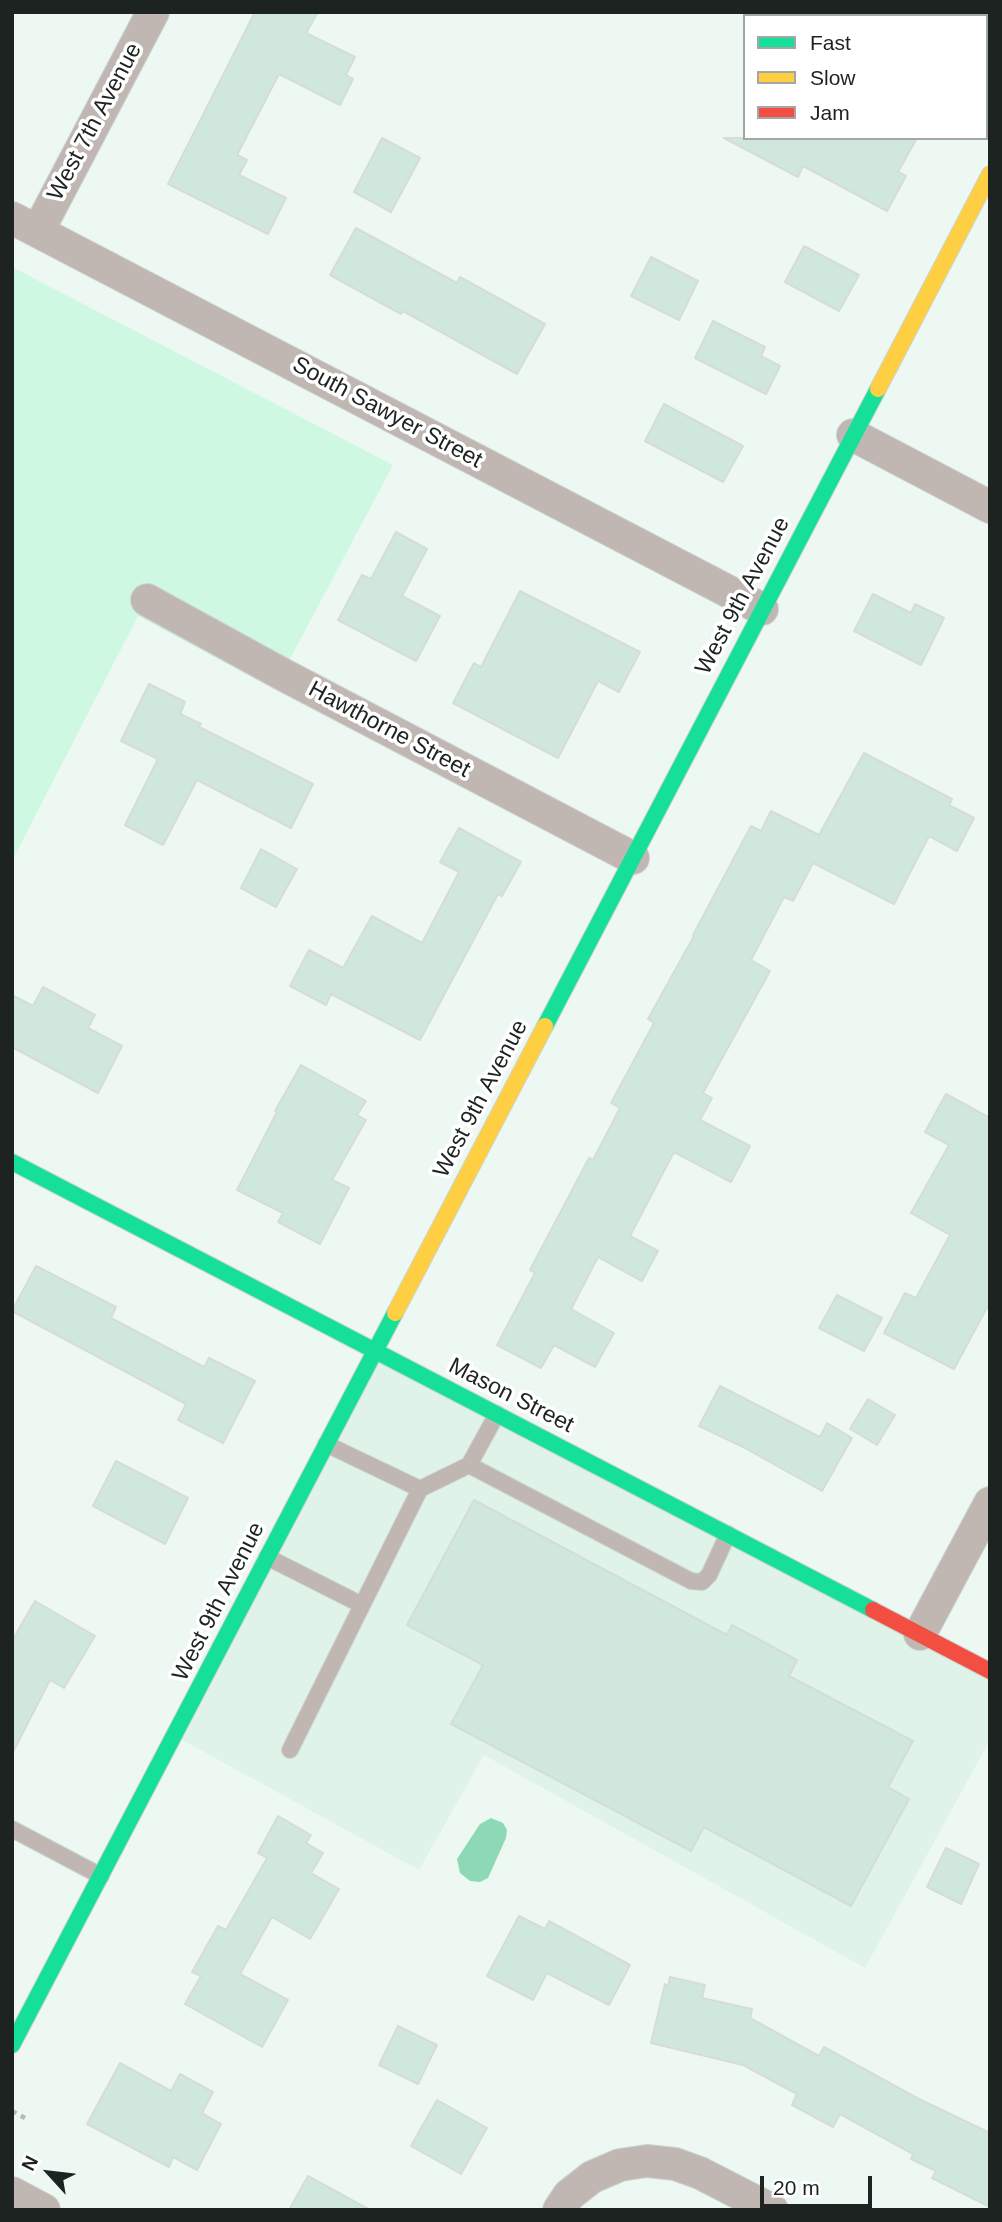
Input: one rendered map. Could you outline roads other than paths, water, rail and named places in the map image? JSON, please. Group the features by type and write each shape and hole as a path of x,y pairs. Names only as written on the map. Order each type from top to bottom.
{"main road":[{"name":"West 9th Avenue","path":"12,2045 990,174"},
{"name":"Mason Street","path":"12,1162 990,1671"}],"street":[{"name":"West 7th Avenue","path":"25,225 153,12"},
{"name":"South Sawyer Street","path":"25,225 762,609"},
{"path":"853,435 990,507"},
{"name":"Hawthorne Street","path":"147,600 633,858"},
{"path":"920,1634 990,1503"},
{"path":"559,2210 569,2195 592,2177 620,2165 647,2161 675,2164 700,2173 772,2210"},
{"path":"12,2193 44,2210"}],"lane":[{"path":"290,1750 420,1489 469,1465 496,1414"},
{"path":"326,1444 420,1489"},
{"path":"469,1465 691,1581 702,1582 709,1575 729,1534"},
{"path":"267,1558 362,1605"},
{"path":"12,1829 101,1876"}]}
